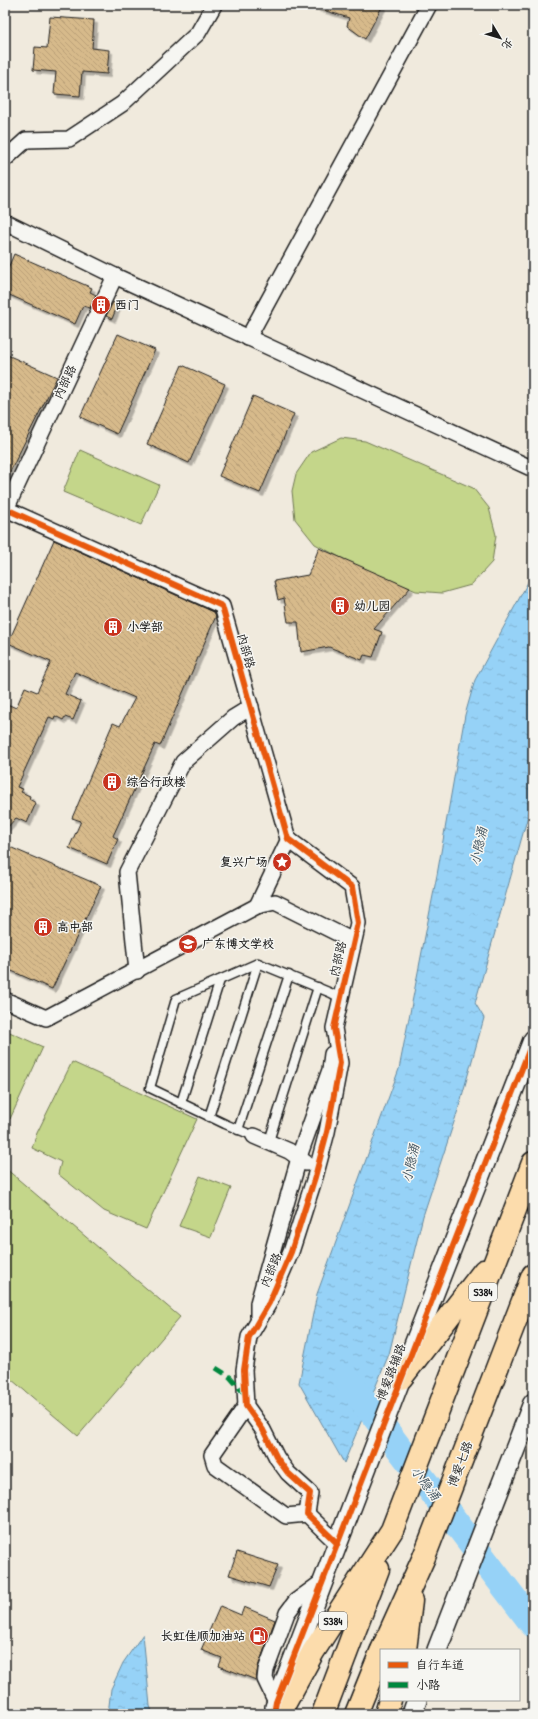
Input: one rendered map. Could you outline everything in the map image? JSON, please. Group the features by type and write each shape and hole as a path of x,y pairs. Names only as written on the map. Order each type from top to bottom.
{"highway":[{"name":"S384","path":"276,1710 394,1524 533,1163"},
{"path":"401,1378 498,1253"},
{"name":"博爱七路","path":"382,1649 424,1557 533,1275"},
{"path":"323,1714 394,1524"},
{"path":"405,1649 412,1586"},
{"name":"博爱七路","path":"356,1714 380,1654"},
{"path":"386,1714 390,1701"}],"street":[{"path":"5,159 26,140 69,139 122,104 198,33 214,5"},
{"path":"248,338 429,5"},
{"path":"5,222 115,276 533,469"},
{"name":"内部路","path":"115,276 6,510 222,606 289,839 352,887 358,923 334,1028 330,1070 299,1158 258,1304 257,1321"},
{"path":"137,971 127,872 183,762 233,718 251,707"},
{"path":"257,906 289,839"},
{"name":"内部路","path":"5,1000 46,1018 257,906 275,902 345,937 346,975"},
{"name":"内部路","path":"246,1406 244,1370 249,1337 257,1321 269,1303 291,1252 327,1132 339,1075 340,1063 334,1028"},
{"name":"博爱路辅路","path":"276,1710 322,1582 533,1040"},
{"path":"254,1136 289,1151 316,1171"},
{"path":"437,1649 533,1404"},
{"path":"307,1514 310,1493 276,1458 262,1430 246,1406 212,1455 215,1465 286,1516 307,1514 337,1543"},
{"path":"412,1714 417,1701"}],"lane":[{"path":"209,1117 258,963"},
{"path":"254,1136 209,1117 150,1088 176,999 258,963 318,987 340,998"},
{"path":"238,1130 289,976"},
{"path":"181,1103 220,980"},
{"path":"269,1142 318,987"}],"green space":[{"path":"341,438 365,441 473,488 489,508 496,535 492,562 471,585 442,593 416,591 345,560 315,544 295,519 292,491 296,474 311,452"},
{"path":"80,450 159,485 141,525 63,492"},
{"path":"5,1030 43,1047 10,1119 5,1117"},
{"path":"72,1062 197,1119 146,1229 104,1211 58,1174 61,1162 32,1148 37,1133"},
{"path":"5,1168 180,1317 78,1436 5,1374"},
{"path":"200,1176 231,1188 211,1237 179,1226"}],"water":[{"path":"533,573 533,798 475,1003 484,1018 458,1110 423,1216 389,1354 344,1463 299,1383 317,1294 399,1069 437,875 465,715 475,680"},
{"path":"143,1634 150,1706 153,1714 108,1714 111,1689 123,1663"}],"building":[{"path":"316,5 383,5 365,39 347,26 349,18 316,8"},
{"path":"50,17 94,20 92,48 109,50 107,74 82,72 80,96 54,94 56,72 33,70 35,47 47,48"},
{"path":"14,254 92,288 90,292 96,295 90,308 83,306 75,324 5,293 5,275"},
{"path":"113,302 118,304 112,319 106,316"},
{"path":"118,334 155,350 117,434 80,417"},
{"path":"5,354 57,377 5,482"},
{"path":"182,365 225,384 189,463 147,444"},
{"path":"253,396 294,414 260,493 219,476"},
{"name":"小学部","path":"54,540 214,612 216,616 160,746 155,744 113,836 118,839 107,864 69,848 81,821 72,818 113,723 120,726 135,698 75,672 65,694 81,701 73,720 65,717 63,720 55,716 54,719 49,717 17,787 23,789 21,792 30,796 29,799 36,803 27,823 16,818 5,830 5,703 16,708 25,687 37,692 51,662 8,643"},
{"name":"幼儿园","path":"319,548 410,588 374,629 382,632 373,657 364,655 362,660 329,647 301,652 298,622 288,622 284,598 278,600 274,581 308,575"},
{"name":"高中部","path":"5,845 101,886 52,989 5,968"},
{"path":"237,1552 278,1565 269,1587 229,1575"},
{"path":"220,1606 241,1615 244,1607 275,1620 258,1667 256,1680 219,1666 222,1658 201,1650"}],"waterway":[{"name":"小隐涌","path":"345,1377 533,1624"}],"marked path":[{"path":"216,1368 230,1377 244,1393"}],"cycle path":[{"path":"5,512 6,509 222,606 288,839 352,887 358,923 334,1028 340,1063 327,1132 315,1177 291,1252 269,1303 249,1337 244,1370 246,1406 263,1430 277,1458 288,1473 310,1493 307,1514 337,1543"},
{"path":"274,1714 276,1702 533,1040"}],"place":[{"name":"西门","path":"101,305"},
{"name":"幼儿园","path":"340,606"},
{"name":"小学部","path":"113,627"},
{"name":"综合行政楼","path":"112,782"},
{"name":"复兴广场","path":"282,862"},
{"name":"高中部","path":"43,927"},
{"name":"广东博文学校","path":"188,944"},
{"name":"长虹佳顺加油站","path":"259,1636"}]}
